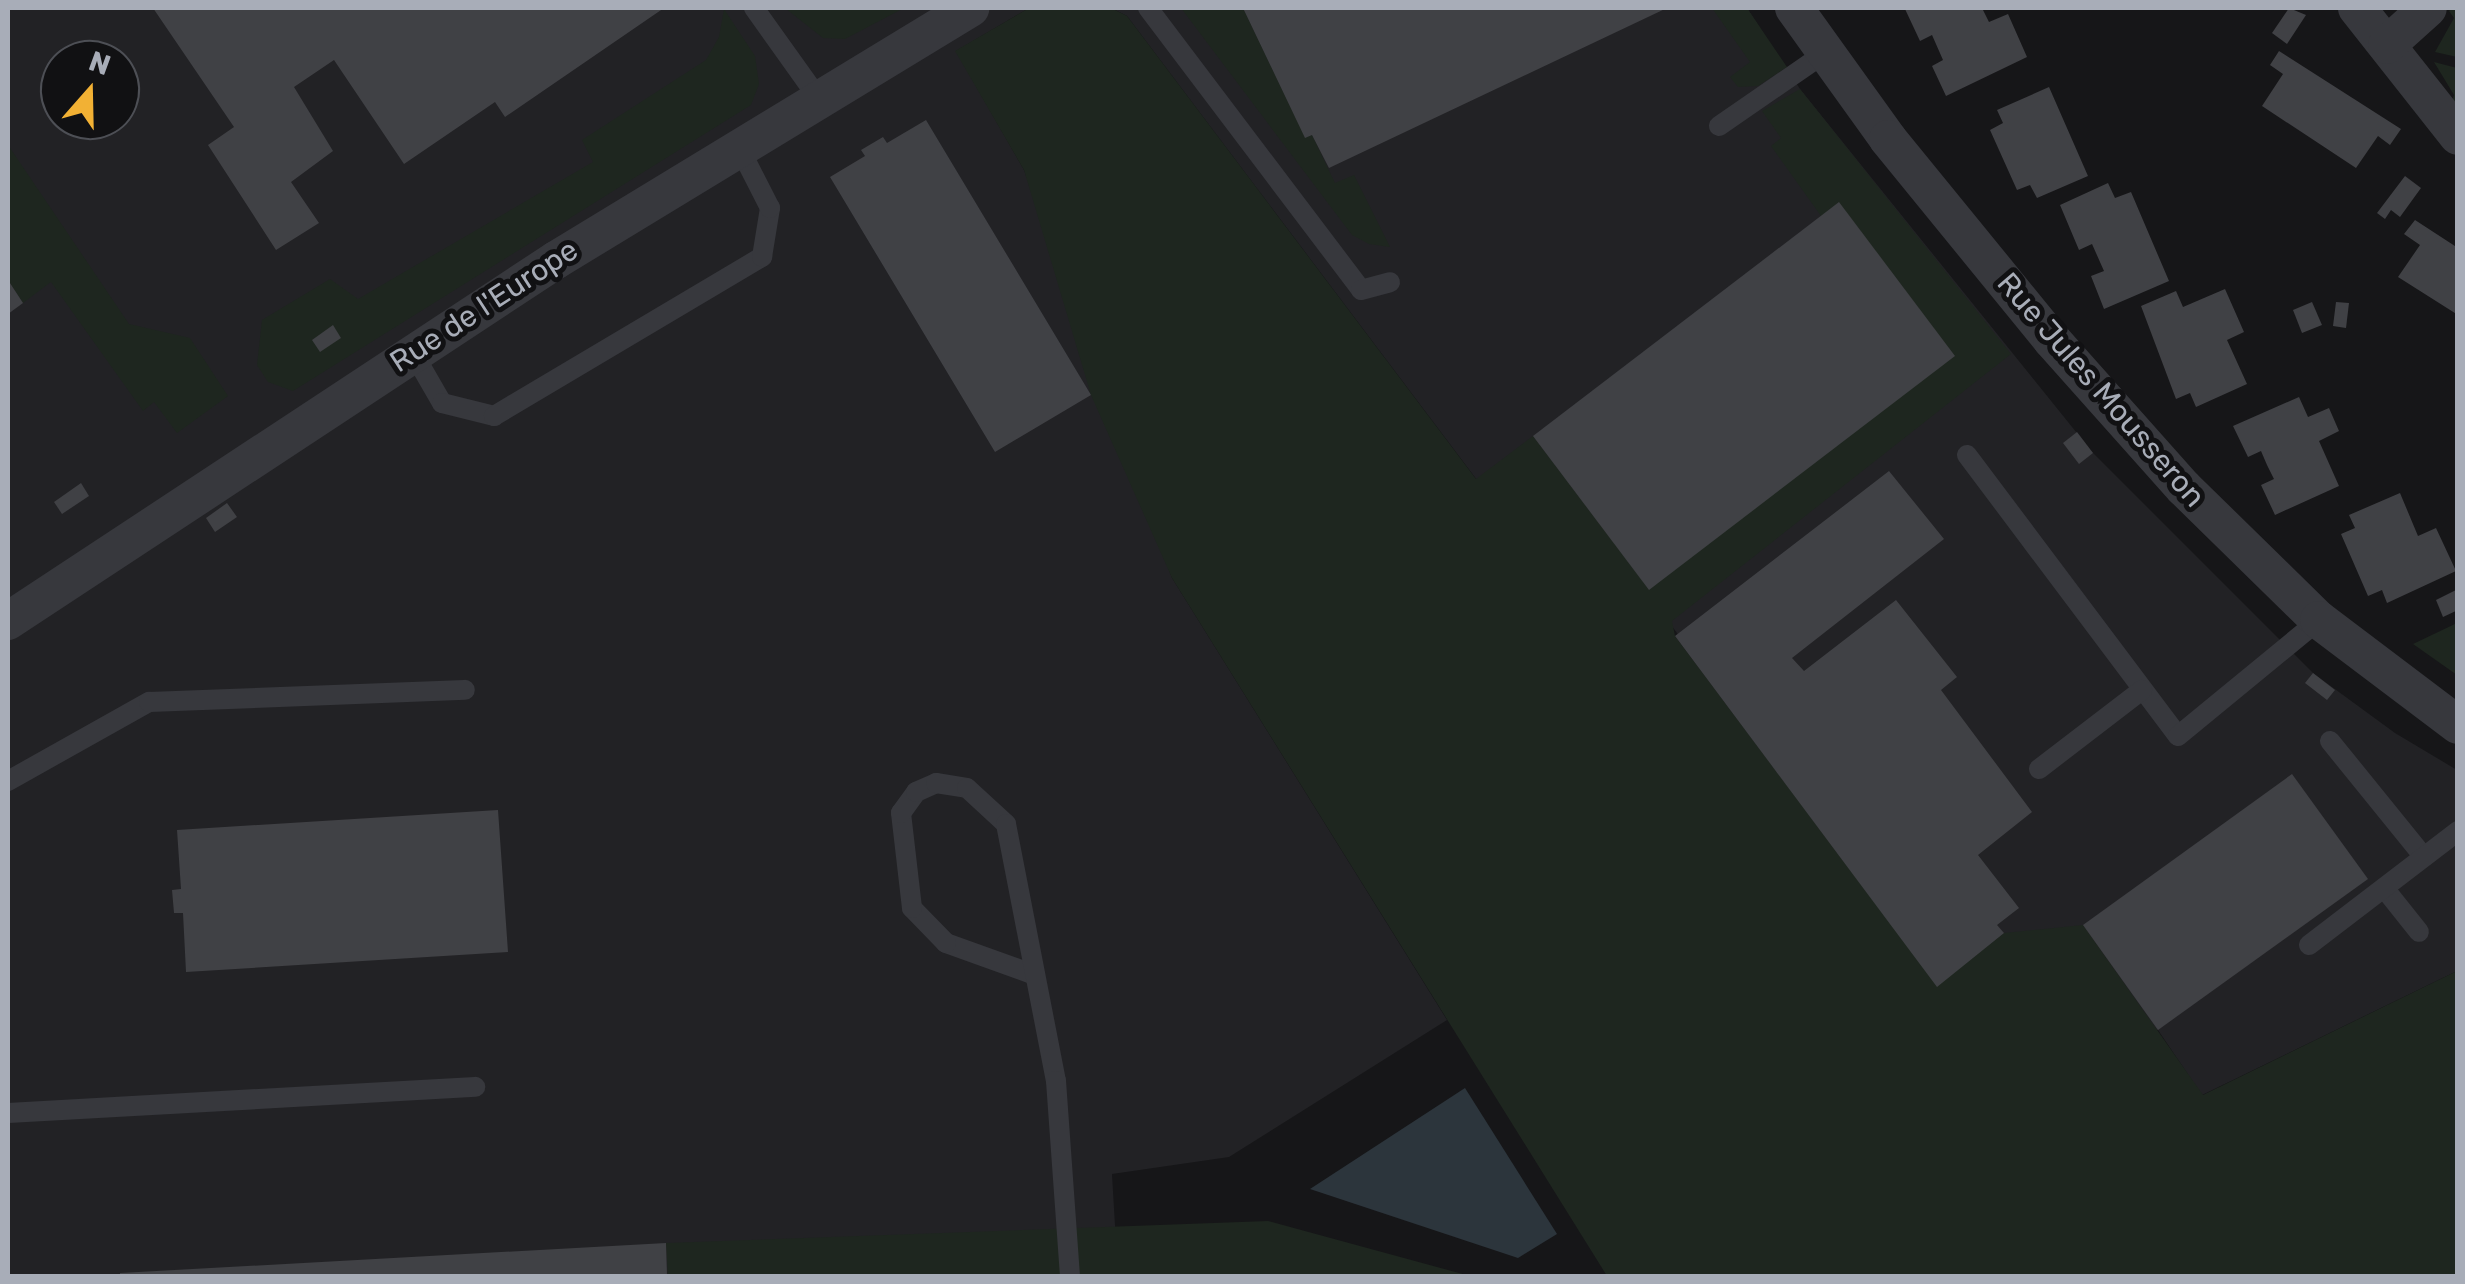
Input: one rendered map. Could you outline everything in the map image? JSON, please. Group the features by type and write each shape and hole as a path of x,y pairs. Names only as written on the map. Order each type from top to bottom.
{"street":[{"name":"Rue de l'Europe","path":"8,621 412,351 970,8"},
{"name":"Rue Jules Mousseron","path":"1794,8 1888,139 2125,424 2320,620 2458,725"},
{"path":"2357,8 2458,136"},
{"path":"2387,45 2428,8"}],"lane":[{"path":"754,8 820,99"},
{"path":"1148,8 1362,290 1390,282"},
{"path":"1719,126 1825,53"},
{"path":"412,351 442,403 494,416 762,257 770,208 740,148"},
{"path":"1967,456 2178,736 2320,620"},
{"path":"8,781 148,702 465,690"},
{"path":"2039,769 2142,690"},
{"path":"2330,741 2424,857"},
{"path":"1035,975 946,943 912,908 901,813 916,792 936,783 967,788 1006,824 1056,1081 1070,1276"},
{"path":"2309,945 2458,831"},
{"path":"2384,888 2418,932"},
{"path":"8,1113 475,1088"}],"shaded area":[{"path":"8,8 1029,8 956,51 1024,170 1172,578 1447,1020 1229,1157 1112,1174 1118,1276 8,1276"},
{"path":"785,8 904,8 845,39 823,38"},
{"path":"1029,8 1111,8 1127,16 1476,479 1533,436 1649,589 1821,216 1771,146 1781,138 1762,111 1800,89 2011,354 1672,621 1675,636 1937,986 2004,933 2083,925 2203,1095 2457,971 2457,1276 1607,1276 1172,578 1091,395 1024,170 955,51"},
{"path":"1111,8 1747,8 1800,89 2093,453 2313,673 2395,733 2457,770 2457,971 2202,1095 2158,1030 1937,987 1533,437 1477,480 1127,16"},
{"path":"1181,8 1243,8 1305,137 1312,135 1335,183 1354,175 1390,247 1369,244 1352,235"},
{"path":"1712,8 1747,8 1787,67 1758,86 1738,87 1730,77 1750,62"},
{"path":"2457,8 2457,57 2435,52 2454,18 2449,11"},
{"path":"724,9 755,56 759,84 751,105 293,391 268,382 257,365 262,320 330,279 358,299 593,162 582,140 706,60 719,37"},
{"path":"2434,62 2457,68 2457,113 2451,105 2454,95"},
{"path":"8,145 129,324 190,338 228,396 177,433 154,402 143,411 51,282 23,303 8,280"},
{"path":"2457,623 2457,675 2413,644"},
{"path":"1465,1088 1557,1234 1518,1258 1310,1189"},
{"path":"1268,1221 1470,1276 668,1276 666,1243"}],"building":[{"path":"153,8 664,8 505,117 495,102 404,164 334,60 294,87 333,151 291,182 319,223 276,250 208,145 234,127"},
{"path":"1243,8 1667,8 1329,168 1312,135 1305,138"},
{"path":"1982,8 1989,22 2008,14 2027,57 1946,96 1932,66 1943,60 1932,35 1920,41 1905,9"},
{"path":"2289,8 2306,15 2287,44 2272,33"},
{"path":"2279,51 2401,129 2390,145 2378,136 2356,168 2262,106 2283,74 2270,65"},
{"path":"2049,87 2088,176 2037,198 2030,185 2017,190 1990,130 2003,123 1997,110"},
{"path":"926,120 1091,395 995,452 830,177 865,156 861,150 883,137 887,143"},
{"path":"2405,176 2421,188 2400,217 2391,210 2385,219 2377,213"},
{"path":"2108,183 2115,198 2131,192 2169,281 2104,309 2091,276 2104,271 2092,244 2079,250 2060,205"},
{"path":"1839,202 1955,356 1649,590 1533,436"},
{"path":"2415,220 2458,248 2458,315 2398,277 2420,245 2404,234"},
{"path":"8,280 23,303 8,314"},
{"path":"2225,289 2244,332 2227,340 2247,384 2196,407 2190,393 2176,399 2141,306 2176,291 2183,307"},
{"path":"2312,302 2322,325 2302,333 2293,310"},
{"path":"2336,302 2349,303 2346,328 2333,326"},
{"path":"333,325 341,338 320,352 312,340"},
{"path":"2299,397 2308,417 2329,408 2339,431 2319,441 2339,486 2275,515 2261,485 2274,479 2261,451 2248,457 2233,426"},
{"path":"2077,432 2093,453 2079,464 2063,443"},
{"path":"1889,471 1944,539 1792,658 1804,671 1896,600 1957,677 1941,690 2032,812 1978,855 2019,908 1997,925 2004,933 1937,987 1675,636"},
{"path":"81,483 89,496 62,514 54,502"},
{"path":"2400,493 2418,536 2436,528 2456,571 2387,603 2382,590 2368,596 2341,534 2355,528 2349,515"},
{"path":"227,503 237,517 215,532 206,518"},
{"path":"2456,590 2458,610 2443,617 2436,600"},
{"path":"2313,673 2335,690 2327,700 2305,683"},
{"path":"2292,774 2368,879 2158,1030 2083,925"},
{"path":"498,810 508,952 186,972 183,913 174,913 172,890 181,889 177,830"},
{"path":"666,1243 667,1276 120,1276 120,1273"}]}
